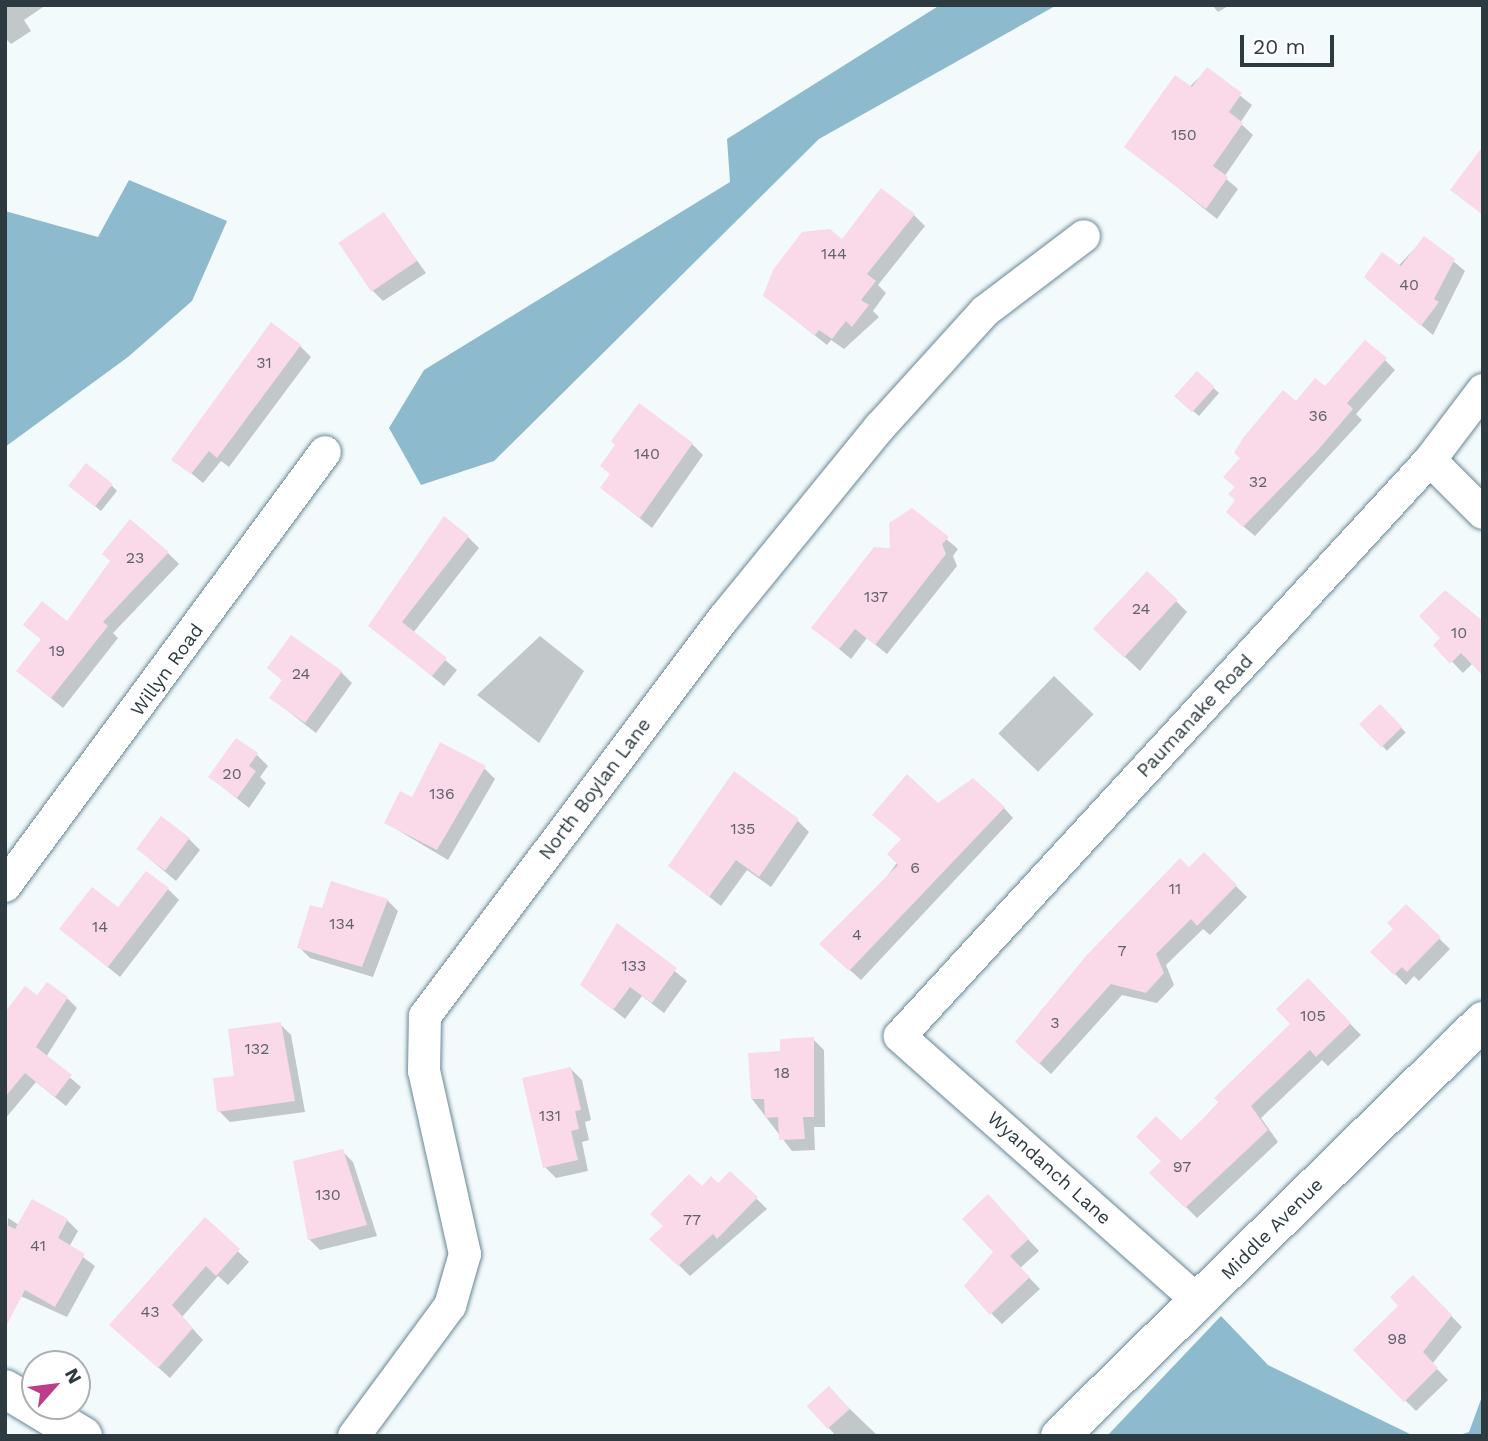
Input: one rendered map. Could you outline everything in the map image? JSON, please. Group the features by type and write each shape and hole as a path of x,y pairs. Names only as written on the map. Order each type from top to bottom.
{"main road":[{"name":"Middle Avenue","path":"1060,1436 1483,1021"},
{"path":"5,1389 83,1436"}],"street":[{"name":"North Boylan Lane","path":"354,1436 450,1306 465,1254 424,1071 425,1016 724,618 880,427 985,311 1084,236"},
{"name":"Paumanake Road","path":"900,1036 1430,460 1483,390"},
{"name":"Willyn Road","path":"5,886 326,452"},
{"path":"1430,460 1483,513"},
{"name":"Wyandanch Lane","path":"900,1036 1198,1301"}],"shaded area":[{"path":"940,5 1057,5 819,139 494,461 421,485 389,428 424,370 730,182 727,139"},
{"path":"129,180 227,221 192,301 128,357 5,447 5,211 98,237"},
{"path":"1221,1316 1268,1365 1414,1436 1107,1436"},
{"path":"1483,1394 1483,1436 1456,1436 1469,1432"}],"building":[{"path":"1207,67 1242,93 1229,112 1243,123 1213,166 1228,177 1206,209 1124,147 1175,75 1192,87"},
{"path":"1483,146 1483,215 1450,190"},
{"path":"881,188 915,214 867,274 876,281 861,300 869,305 852,327 846,321 832,339 819,330 815,335 763,296 773,270 802,232 830,229 842,239"},
{"path":"384,212 417,261 371,292 338,243"},
{"path":"1424,236 1455,259 1434,299 1439,302 1421,326 1364,277 1382,252 1401,266"},
{"path":"271,322 301,345 217,458 209,451 191,474 171,460"},
{"path":"1365,340 1387,358 1347,403 1353,409 1318,450 1243,527 1226,512 1235,500 1228,494 1235,487 1223,477 1240,458 1234,453 1243,438 1283,390 1296,401 1315,378 1325,386"},
{"path":"1197,371 1215,387 1192,412 1174,396"},
{"path":"639,403 693,443 640,518 600,488 610,474 600,466 615,445 611,441"},
{"path":"86,463 113,484 95,507 68,486"},
{"path":"912,508 949,537 942,544 946,554 875,645 855,629 839,649 811,628 874,547 890,548 889,523"},
{"path":"444,516 469,536 402,622 447,658 432,676 368,626"},
{"path":"130,519 169,552 103,622 108,626 51,698 16,671 41,639 23,625 42,601 67,621 110,561 102,554"},
{"path":"1147,571 1178,600 1124,657 1093,629"},
{"path":"1445,590 1483,621 1483,676 1461,653 1450,664 1433,645 1440,638 1419,616"},
{"path":"291,635 342,671 305,723 269,698 282,680 267,668"},
{"path":"1380,704 1402,727 1381,747 1359,724"},
{"path":"236,738 258,753 249,766 256,771 237,798 208,777"},
{"path":"440,742 486,766 437,850 384,823 400,791 412,797"},
{"path":"734,771 799,819 759,877 736,860 709,897 668,866"},
{"path":"907,774 938,803 973,778 1005,807 849,971 819,944 898,865 887,854 901,839 872,815"},
{"path":"161,816 190,838 165,870 136,849"},
{"path":"1204,852 1237,885 1197,926 1191,919 1156,954 1164,973 1146,993 1111,984 1039,1064 1015,1042 1086,956 1180,858 1189,867"},
{"path":"146,871 169,888 108,967 59,929 92,887 118,907"},
{"path":"331,881 388,899 362,967 297,948 310,905 322,908"},
{"path":"1406,904 1441,937 1407,972 1402,967 1394,975 1370,952 1393,929 1387,923"},
{"path":"617,923 677,968 652,1003 630,987 613,1010 580,985"},
{"path":"1308,978 1351,1023 1316,1057 1310,1050 1251,1106 1268,1130 1185,1208 1149,1173 1161,1161 1136,1137 1156,1116 1181,1140 1219,1103 1214,1098 1290,1024 1276,1009"},
{"path":"47,982 68,997 36,1047 72,1075 55,1097 25,1073 5,1097 5,1012 25,986 37,995"},
{"path":"281,1022 295,1101 217,1112 213,1078 234,1076 228,1029"},
{"path":"814,1037 814,1117 803,1117 805,1139 779,1140 778,1117 765,1118 764,1099 751,1099 748,1053 780,1051 780,1039"},
{"path":"571,1067 581,1110 575,1111 579,1129 571,1131 578,1160 543,1168 522,1078"},
{"path":"343,1149 367,1225 308,1240 293,1161"},
{"path":"730,1171 758,1197 717,1239 713,1234 678,1266 649,1239 663,1226 650,1214 689,1174 702,1186 711,1176 718,1183"},
{"path":"988,1194 1029,1239 1010,1256 1030,1277 990,1315 964,1286 993,1252 962,1219"},
{"path":"32,1199 68,1219 58,1238 85,1254 55,1307 25,1290 5,1328 5,1224 15,1229"},
{"path":"205,1217 240,1249 216,1276 206,1266 172,1305 193,1328 158,1368 109,1325"},
{"path":"1413,1275 1452,1315 1423,1352 1438,1368 1404,1402 1353,1350 1398,1306 1390,1297"},
{"path":"829,1386 850,1409 827,1429 807,1406"}]}
